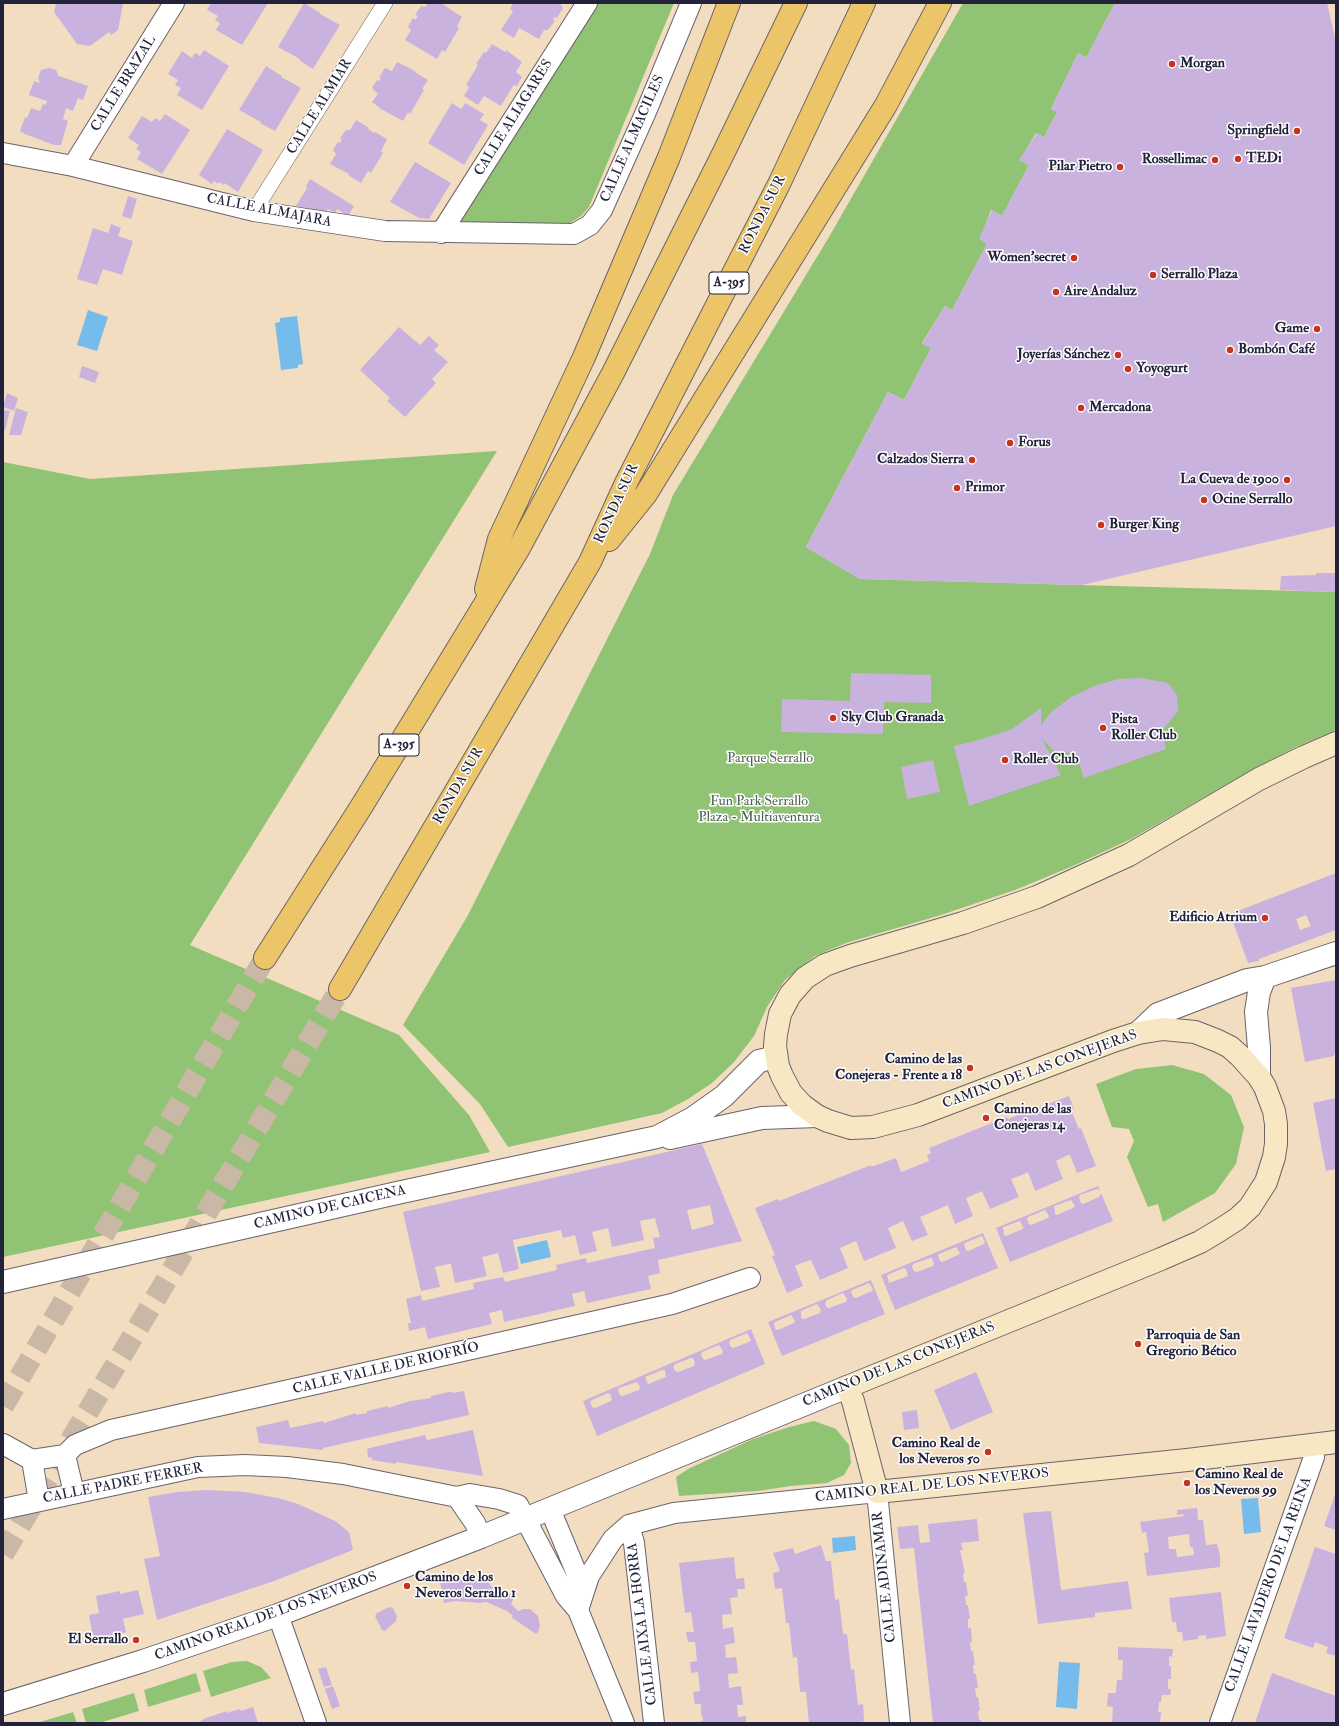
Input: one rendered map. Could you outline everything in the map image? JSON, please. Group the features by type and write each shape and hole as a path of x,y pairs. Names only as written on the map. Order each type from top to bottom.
{"highway":[{"path":"480,611 499,539 587,350 669,157 729,3"},
{"name":"A-395","path":"265,958 363,804 519,548 604,390 723,154 796,3"},
{"name":"RONDA SUR","path":"340,989 590,562 626,484 779,184 864,3"},
{"path":"590,562 646,494 886,105 940,3"}],"main road":[{"name":"CAMINO DE LAS CONEJERAS","path":"847,1387 1200,1242 1237,1219 1250,1207 1260,1192 1266,1182 1274,1157 1276,1124 1274,1111 1259,1077 1235,1051 1207,1036 1179,1029 1163,1029 1138,1033 1113,1041 918,1115 881,1126 851,1128 839,1125 817,1116 802,1105 791,1093 782,1076 776,1056 776,1034 785,1004 797,986 815,971 850,956 963,923 1038,897 1129,855 1259,780 1304,757 1336,743"},
{"name":"CALLE ADINAMAR","path":"847,1387 853,1401 877,1492"},
{"name":"CAMINO REAL DE LOS NEVEROS","path":"877,1492 1312,1446 1336,1442"}],"street":[{"name":"CALLE BRAZAL","path":"73,166 174,3"},
{"name":"CALLE ALMIAR","path":"254,211 385,3"},
{"name":"CALLE ALIAGARES","path":"441,233 587,3"},
{"name":"CALLE ALMACILES","path":"540,234 574,234 590,225 602,210 645,114 691,3"},
{"name":"CALLE ALMAJARA","path":"3,153 73,166 254,211 385,232 540,234"},
{"path":"1138,1033 1158,1014 1247,980 1264,978 1336,953"},
{"path":"1259,1077 1259,1048 1256,1012 1259,992 1264,978"},
{"name":"CAMINO DE CAICENA","path":"657,1137 693,1118 724,1096 759,1061 776,1056"},
{"name":"CAMINO DE CAICENA","path":"762,1118 791,1093"},
{"path":"724,1096 736,1124"},
{"name":"CAMINO DE CAICENA","path":"3,1282 657,1137 675,1138 762,1118 817,1116"},
{"name":"CALLE VALLE DE RIOFRÍO","path":"64,1455 75,1445 111,1430 672,1304 750,1278"},
{"name":"CAMINO DE LAS CONEJERAS","path":"526,1518 657,1463 847,1387"},
{"path":"3,1444 32,1460 64,1455 74,1494"},
{"name":"CALLE LAVADERO DE LA REINA","path":"1220,1723 1314,1457 1312,1446"},
{"path":"32,1460 39,1501"},
{"name":"CALLE PADRE FERRER","path":"3,1509 198,1468 245,1465 287,1467 343,1474 457,1497 470,1494 499,1499 518,1505 526,1518"},
{"name":"CAMINO REAL DE LOS NEVEROS","path":"581,1601 588,1576 613,1539 629,1525 674,1513 877,1492"},
{"name":"CALLE ADINAMAR","path":"877,1492 900,1723"},
{"path":"457,1497 475,1523 481,1537"},
{"path":"550,1509 624,1723"},
{"path":"526,1518 566,1596 581,1601"},
{"name":"CAMINO REAL DE LOS NEVEROS","path":"3,1704 143,1661 278,1615 481,1537 526,1518"},
{"name":"CALLE AIXA LA HORRA","path":"629,1525 634,1542 654,1723"},
{"path":"278,1615 316,1723"}],"green space":[{"path":"598,3 674,3 589,207 581,216 570,223 456,225"},
{"name":"Parque Serrallo","path":"963,3 1115,3 1086,58 1078,53 1051,109 1057,112 1044,137 1036,133 1020,160 1029,165 1002,216 991,210 980,239 987,244 952,310 945,306 922,343 931,348 904,400 888,392 806,547 860,579 1336,592 1336,730 1298,746 1248,772 1131,839 1073,866 1015,890 941,915 846,943 815,956 785,980 767,1007 754,1036 734,1062 712,1083 688,1099 662,1113 508,1147 480,1104 403,1025 468,915 650,554 673,495 829,237"},
{"path":"497,451 190,945 399,1035 469,1115 490,1152 3,1257 3,462 90,479"},
{"path":"1172,1065 1204,1074 1231,1095 1244,1127 1236,1164 1215,1193 1163,1222 1158,1204 1148,1207 1127,1157 1134,1141 1129,1129 1112,1127 1096,1084 1136,1069"},
{"path":"814,1421 836,1429 849,1445 851,1463 844,1475 827,1483 758,1491 679,1496 676,1477 688,1469 753,1439 789,1427"},
{"path":"247,1661 261,1667 271,1678 211,1697 203,1671 232,1662"},
{"path":"196,1673 201,1691 148,1707 144,1690"},
{"path":"134,1693 139,1711 99,1723 86,1723 82,1709"},
{"path":"73,1712 77,1723 37,1723"}],"water":[{"path":"88,310 108,317 97,351 77,345"},
{"path":"297,316 303,364 298,365 298,368 281,370 275,323 280,322 280,318"},
{"path":"547,1240 551,1257 521,1264 517,1247"},
{"path":"1258,1498 1261,1532 1244,1534 1241,1499"},
{"path":"855,1536 856,1550 833,1553 832,1538"},
{"path":"1059,1662 1080,1663 1077,1709 1056,1707"}],"building":[{"path":"56,3 122,3 118,30 111,35 109,32 90,46 77,44 54,12"},
{"path":"211,3 268,3 242,45 216,30 220,23 215,20 218,16 207,10"},
{"path":"304,3 340,25 313,69 299,60 300,59 278,47"},
{"path":"428,3 441,3 462,17 457,26 459,28 445,52 442,50 437,59 405,40 411,30 408,27 413,18 415,20 418,16 415,15 421,6 425,7"},
{"path":"513,3 560,3 563,8 557,18 554,17 553,19 555,21 548,30 544,30 539,39 519,28 514,38 501,30 513,11 510,9"},
{"name":"Serrallo Plaza","path":"1115,3 1327,3 1336,42 1336,526 1082,585 860,579 806,547 888,392 904,400 931,348 922,344 945,306 952,310 987,244 979,239 992,210 1002,216 1029,165 1019,160 1037,133 1044,137 1057,112 1051,109 1078,53 1086,58"},
{"path":"492,44 505,52 506,50 522,62 516,72 522,77 517,86 513,86 501,106 484,96 478,105 464,96 469,87 466,85 478,65 476,64 484,52 486,53"},
{"path":"204,50 229,66 202,110 177,95 181,88 175,85 178,80 168,74 182,51 192,58 195,53 200,56"},
{"path":"397,62 415,71 428,80 410,114 408,112 403,121 379,108 372,102 378,94 372,88 377,80 379,81 381,78 379,77 385,68 392,71"},
{"path":"266,66 282,76 281,77 301,88 275,131 239,110"},
{"path":"49,68 56,70 59,76 88,86 83,100 78,98 73,111 66,108 63,119 68,121 61,145 54,145 20,131 25,117 27,118 31,108 40,111 43,104 46,105 47,101 29,95 34,81 40,83 38,78 41,70"},
{"path":"452,103 461,109 465,103 484,114 480,120 488,125 464,165 428,143"},
{"path":"165,114 190,130 162,174 137,159 141,152 136,149 139,145 128,138 142,116 152,122 155,118 160,121"},
{"path":"356,120 374,133 375,132 387,139 381,151 383,153 371,173 368,171 361,183 348,175 349,174 330,164 336,154 333,150 342,139 340,138 346,130 350,130"},
{"path":"227,129 263,150 238,192 225,183 224,185 219,182 218,184 214,181 212,184 199,175"},
{"path":"415,162 451,183 429,219 419,218 390,202"},
{"path":"310,179 354,206 348,216 337,209 335,213 328,209 326,212 296,206 307,188 306,186"},
{"path":"128,196 137,199 131,219 122,216"},
{"path":"111,224 121,228 118,236 133,241 122,275 103,269 97,285 77,279 93,228 108,233"},
{"path":"399,327 420,345 429,336 439,345 434,350 448,362 432,379 436,383 405,417 387,401 390,398 360,370"},
{"path":"82,366 99,372 95,383 79,377"},
{"path":"7,393 18,398 14,411 3,407"},
{"path":"16,408 28,412 21,435 9,435"},
{"path":"3,410 10,411 5,430 3,430"},
{"path":"1316,573 1336,573 1336,592 1280,590 1281,576 1316,575"},
{"name":"Sky Club Granada","path":"851,673 931,675 931,703 884,702 883,734 781,732 782,699 850,701"},
{"name":"Pista Roller Club","path":"1142,678 1168,683 1177,695 1178,711 1162,731 1166,749 1084,778 1076,754 1054,751 1042,739 1061,775 969,806 954,746 979,740 1012,729 1041,708 1041,725 1051,712 1071,697 1097,685 1119,679"},
{"path":"933,760 940,792 907,799 901,767"},
{"name":"Edificio Atrium","path":"1336,873 1336,930 1259,959 1259,961 1248,963 1230,914","holes":["1306,915 1311,926 1300,930 1296,919"]},
{"path":"1336,980 1336,1053 1334,1053 1334,1056 1305,1062 1291,988"},
{"path":"1069,1096 1074,1109 1071,1110 1079,1129 1081,1128 1096,1166 1077,1173 1070,1155 1068,1155 1056,1161 1063,1179 1035,1191 1028,1172 1011,1179 1019,1197 990,1209 982,1191 966,1198 973,1216 955,1224 948,1205 920,1217 928,1235 912,1241 903,1221 888,1228 896,1248 864,1261 856,1241 840,1248 848,1268 820,1280 811,1260 799,1264 795,1266 803,1286 787,1293 772,1256 775,1255 755,1208 778,1199 779,1201 871,1165 871,1167 896,1158 901,1172 929,1161 927,1155 931,1153 929,1148 1007,1117 1008,1119"},
{"path":"1336,1098 1336,1169 1326,1171 1313,1103"},
{"path":"702,1144 742,1241 658,1260 660,1273 648,1276 651,1289 587,1303 584,1291 572,1294 575,1306 504,1322 502,1310 489,1313 492,1324 428,1339 425,1327 409,1331 408,1323 411,1323 406,1299 421,1295 422,1301 474,1289 473,1283 503,1277 505,1282 557,1270 556,1265 586,1258 587,1263 655,1248 653,1238 660,1237 655,1218 640,1221 644,1240 612,1247 608,1228 592,1232 597,1251 580,1255 575,1235 563,1238 561,1230 513,1240 519,1269 503,1273 498,1253 482,1257 487,1276 455,1283 451,1264 435,1267 440,1287 421,1291 403,1212","holes":["710,1205 714,1224 692,1230 687,1210"]},
{"path":"1098,1186 1100,1191 1097,1189 1080,1195 1079,1198 1081,1203 1083,1204 1099,1197 1101,1193 1113,1221 1010,1262 996,1228","holes":["1071,1200 1075,1206 1073,1208 1057,1215 1055,1214 1054,1206","1045,1210 1049,1216 1048,1218 1031,1225 1027,1219 1028,1217","1020,1221 1023,1229 1006,1236 1004,1235 1003,1227"]},
{"path":"983,1233 998,1268 895,1310 881,1275","holes":["982,1236 985,1242 984,1244 968,1251 966,1250 965,1243","956,1247 960,1253 942,1262 940,1261 939,1254","930,1258 932,1258 934,1264 933,1266 917,1272 914,1271 912,1267 913,1264","904,1268 906,1269 908,1276 889,1283 887,1275"]},
{"path":"871,1280 885,1314 782,1356 768,1322","holes":["869,1283 873,1289 872,1291 856,1298 853,1297 851,1292 852,1290","843,1293 847,1299 846,1302 829,1308 827,1308 825,1303 827,1300","817,1304 821,1310 820,1313 804,1319 801,1318 801,1311","791,1315 795,1321 794,1323 778,1330 775,1329 775,1322"]},
{"path":"751,1329 765,1364 597,1436 583,1401","holes":["747,1333 751,1340 733,1348 729,1343 730,1340","719,1345 723,1351 722,1354 705,1360 701,1355 702,1352","691,1358 693,1358 695,1363 694,1366 678,1372 675,1371 673,1367 675,1364","662,1370 665,1370 666,1377 648,1384 645,1377","637,1382 640,1387 639,1390 622,1396 618,1391 619,1388","608,1393 612,1399 611,1401 595,1408 592,1407 590,1402"]},
{"path":"976,1372 993,1412 951,1430 934,1390"},
{"path":"464,1391 469,1415 323,1448 323,1450 259,1443 256,1427 288,1420 290,1428 323,1421 324,1423 356,1413 356,1415 367,1413 367,1411 388,1406 388,1408 410,1401 431,1398 431,1396 449,1392"},
{"path":"917,1410 919,1428 904,1430 902,1412"},
{"path":"473,1430 483,1476 396,1462 396,1464 372,1460 372,1458 368,1457 367,1449 374,1447 425,1435 427,1440"},
{"path":"207,1490 245,1492 278,1498 298,1504 335,1521 349,1532 353,1550 274,1581 157,1620 144,1559 160,1556 148,1497 177,1492"},
{"path":"1336,1492 1336,1530 1324,1526"},
{"path":"1197,1508 1198,1520 1203,1520 1206,1545 1217,1544 1220,1555 1220,1567 1147,1576 1144,1553 1149,1552 1146,1532 1142,1533 1140,1522 1184,1516 1183,1514 1177,1515 1177,1510","holes":["1189,1534 1190,1547 1193,1547 1194,1555 1177,1557 1176,1549 1169,1549 1168,1537"]},
{"path":"1051,1511 1061,1590 1128,1581 1132,1609 1095,1613 1095,1617 1038,1624 1023,1513"},
{"path":"977,1519 979,1541 961,1543 963,1550 960,1550 965,1573 963,1573 964,1582 966,1582 968,1596 965,1596 970,1619 968,1619 968,1628 971,1628 972,1642 970,1642 975,1665 973,1665 974,1674 976,1674 978,1688 975,1688 980,1711 978,1711 979,1720 981,1720 981,1723 933,1723 914,1548 900,1549 897,1527 918,1525 920,1543 930,1542 928,1524"},
{"path":"821,1545 826,1561 831,1561 835,1600 839,1599 843,1634 847,1634 851,1670 854,1669 858,1705 863,1704 864,1721 860,1723 809,1723 806,1692 800,1692 797,1657 793,1658 789,1623 786,1623 782,1588 775,1589 773,1573 780,1571 773,1553 793,1548 795,1554"},
{"path":"1315,1547 1336,1554 1336,1656 1326,1653 1328,1647 1315,1642 1313,1648 1284,1638"},
{"path":"734,1557 736,1579 744,1578 745,1589 737,1589 738,1597 730,1598 732,1614 722,1615 723,1629 733,1627 735,1643 725,1645 726,1658 736,1657 738,1673 728,1674 729,1688 741,1686 743,1705 737,1705 738,1717 746,1716 746,1723 696,1723 703,1721 701,1704 695,1704 693,1692 700,1691 698,1672 691,1673 690,1662 697,1661 695,1642 688,1642 686,1632 694,1632 691,1612 685,1613 679,1563"},
{"path":"453,1576 487,1580 491,1586 515,1595 511,1604 518,1611 530,1609 538,1616 540,1626 538,1632 536,1634 511,1617 513,1616 507,1611 486,1602 455,1601 444,1603 440,1582"},
{"path":"138,1590 144,1614 123,1619 126,1632 94,1642 89,1615 99,1613 96,1596 120,1591 120,1594"},
{"path":"1221,1592 1226,1636 1206,1639 1206,1635 1198,1636 1198,1639 1183,1641 1182,1632 1177,1632 1176,1622 1172,1622 1169,1598"},
{"path":"389,1607 393,1608 397,1616 396,1621 385,1631 382,1630 375,1616 377,1613"},
{"path":"1118,1647 1173,1649 1172,1657 1169,1656 1171,1679 1168,1679 1168,1689 1171,1689 1170,1695 1162,1695 1161,1702 1159,1702 1158,1712 1161,1712 1160,1723 1112,1723 1113,1707 1107,1706 1108,1693 1116,1693 1117,1680 1122,1680 1123,1660 1118,1660"},
{"path":"326,1667 332,1685 324,1687 318,1669"},
{"path":"1272,1673 1336,1696 1336,1717 1334,1723 1255,1723"},
{"path":"333,1686 340,1706 332,1709 325,1689"},
{"path":"253,1707 258,1723 196,1723 203,1719 227,1711 227,1713 240,1709 241,1711"}],"tunnel":[{"path":"3,1406 265,958"},
{"path":"3,1554 340,989"}],"place":[{"name":"Morgan","path":"1172,64"},
{"name":"Springfield","path":"1297,131"},
{"name":"TEDi","path":"1238,159"},
{"name":"Rossellimac","path":"1215,160"},
{"name":"Pilar Pietro","path":"1120,167"},
{"name":"Women'secret","path":"1074,258"},
{"name":"Serrallo Plaza","path":"1153,275"},
{"name":"Aire Andaluz","path":"1056,292"},
{"name":"Game","path":"1317,329"},
{"name":"Bombón Café","path":"1230,350"},
{"name":"Joyerías Sánchez","path":"1118,355"},
{"name":"Yoyogurt","path":"1128,369"},
{"name":"Mercadona","path":"1081,408"},
{"name":"Forus","path":"1010,443"},
{"name":"Calzados Sierra","path":"972,460"},
{"name":"La Cueva de 1900","path":"1287,480"},
{"name":"Primor","path":"957,488"},
{"name":"Ocine Serrallo","path":"1204,500"},
{"name":"Burger King","path":"1101,525"},
{"name":"Sky Club Granada","path":"833,718"},
{"name":"Pista Roller Club","path":"1103,728"},
{"name":"Roller Club","path":"1005,760"},
{"name":"Edificio Atrium","path":"1265,918"},
{"name":"Camino de las Conejeras - Frente a 18","path":"970,1068"},
{"name":"Camino de las Conejeras 14","path":"986,1118"},
{"name":"Parroquia de San Gregorio Bético","path":"1138,1344"},
{"name":"Camino Real de los Neveros 50","path":"988,1452"},
{"name":"Camino Real de los Neveros 99","path":"1187,1483"},
{"name":"Camino de los Neveros Serrallo 1","path":"407,1586"},
{"name":"El Serrallo","path":"136,1640"}],"park label":[{"name":"Fun Park Serrallo Plaza - Multiaventura","path":"759,810"}]}
